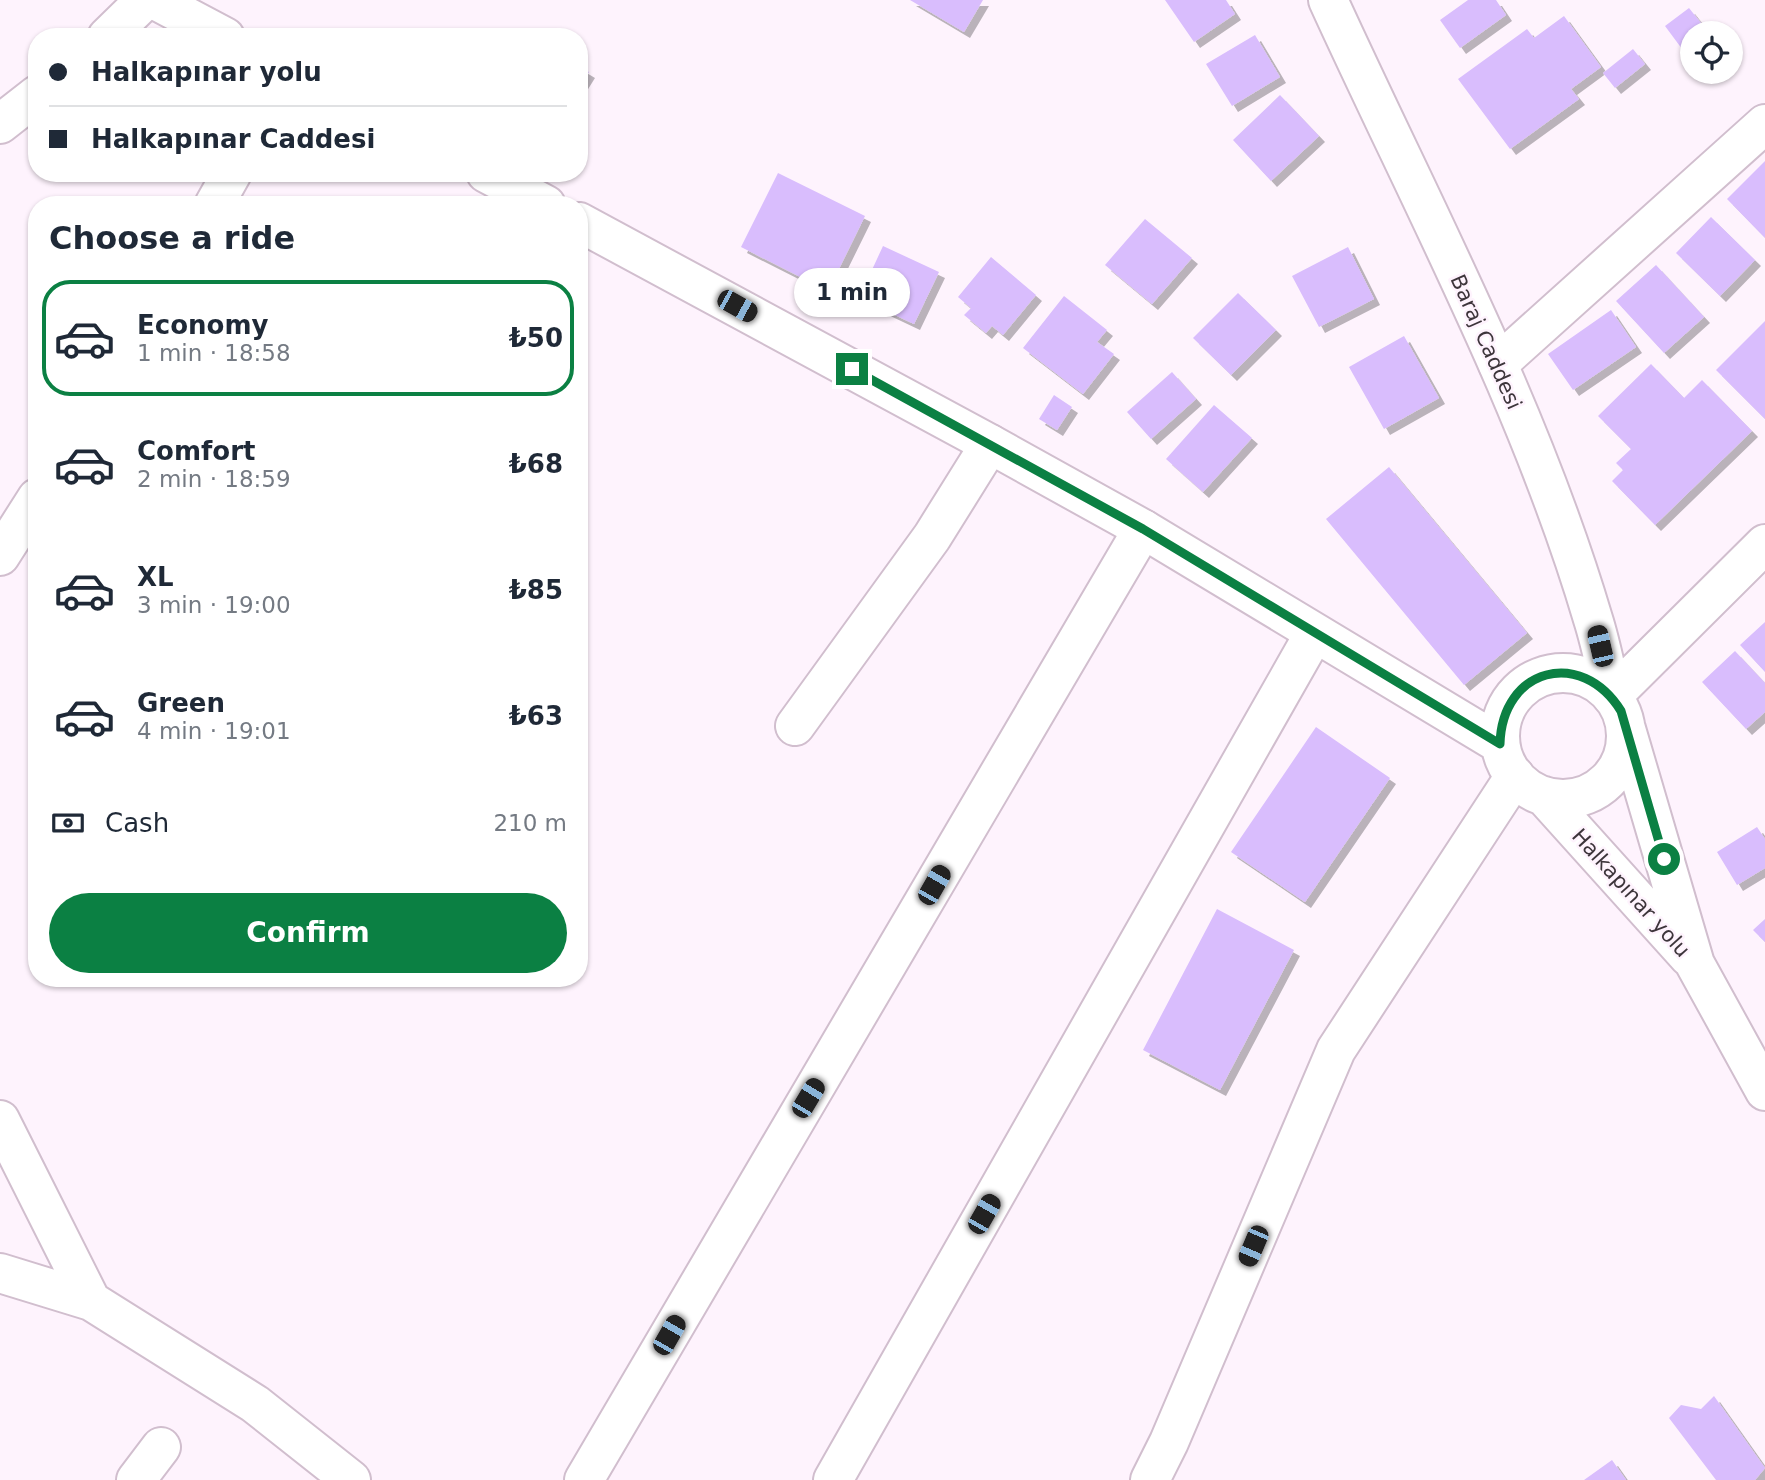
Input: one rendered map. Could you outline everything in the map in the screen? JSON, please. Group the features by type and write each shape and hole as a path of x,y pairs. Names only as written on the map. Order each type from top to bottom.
{"street":[{"path":"116,28 145,0"},
{"path":"155,0 208,28"},
{"name":"Baraj Caddesi","path":"1328,0 1498,364 1544,474 1594,621 1619,713"},
{"path":"0,124 28,102"},
{"path":"1498,364 1765,124"},
{"path":"503,182 529,196"},
{"path":"588,227 1143,529 1314,634 1520,772 1562,799 1580,797 1596,790 1610,779 1623,755 1619,713 1598,684 1564,673 1546,675 1530,682 1516,694 1506,709 1501,726 1520,772"},
{"path":"795,726 932,537 990,444"},
{"path":"0,556 28,512"},
{"path":"584,1480 1143,529"},
{"path":"1619,713 1765,544"},
{"path":"833,1480 1314,634"},
{"name":"Halkapınar yolu","path":"1619,713 1695,964"},
{"path":"1150,1480 1169,1442 1336,1050 1520,772"},
{"name":"Halkapınar yolu","path":"1520,772 1695,964"},
{"path":"1695,964 1765,1091"},
{"path":"0,1120 91,1301"},
{"path":"0,1273 91,1301 255,1404 351,1480"},
{"path":"136,1480 161,1447"}],"building":[{"path":"910,0 983,0 964,32"},
{"path":"1165,0 1226,0 1235,14 1194,42"},
{"path":"1468,0 1496,0 1506,15 1460,48 1440,20"},
{"path":"1689,8 1699,21 1680,21 1680,46 1665,26"},
{"path":"1564,16 1601,67 1571,89 1579,99 1510,149 1458,79 1527,29 1534,38"},
{"path":"1255,35 1280,77 1232,106 1206,64"},
{"path":"1633,49 1645,64 1615,88 1603,73"},
{"path":"1280,95 1319,136 1271,181 1233,140"},
{"path":"1765,161 1765,238 1727,199"},
{"path":"778,173 865,216 828,291 741,247"},
{"path":"1711,217 1755,260 1720,296 1676,253"},
{"path":"1145,219 1192,258 1152,304 1105,265"},
{"path":"883,246 939,272 914,324 859,298"},
{"path":"1348,247 1374,299 1319,327 1292,276"},
{"path":"991,257 1036,295 1003,335 992,326 986,333 964,315 971,308 958,297"},
{"path":"1656,265 1704,317 1664,353 1616,301"},
{"path":"1238,293 1276,330 1231,375 1193,338"},
{"path":"1064,296 1107,330 1097,342 1114,354 1083,394 1023,348"},
{"path":"1611,310 1636,347 1573,390 1548,354"},
{"path":"1765,321 1765,419 1716,370"},
{"path":"1404,336 1439,398 1384,429 1349,367"},
{"path":"1651,364 1684,398 1702,380 1752,431 1655,525 1612,481 1623,470 1616,463 1631,449 1598,416"},
{"path":"1172,372 1196,399 1151,439 1127,412"},
{"path":"1054,395 1072,407 1057,430 1039,419"},
{"path":"1214,405 1252,438 1203,492 1166,459"},
{"path":"1389,467 1527,633 1464,685 1326,519"},
{"path":"1765,622 1765,672 1740,645"},
{"path":"1735,651 1765,683 1765,712 1746,729 1702,682"},
{"path":"1316,727 1390,778 1305,902 1231,852"},
{"path":"1757,827 1765,839 1765,868 1737,885 1717,852"},
{"path":"1217,909 1294,950 1220,1090 1143,1050"},
{"path":"1765,919 1765,942 1753,930"},
{"path":"1714,1396 1765,1468 1755,1480 1716,1480 1669,1418 1681,1405 1701,1409"},
{"path":"1612,1460 1626,1480 1584,1480"}],"route":[{"path":"852,369 1143,529 1500,744 1506,709 1516,694 1530,682 1546,675 1564,673 1598,684 1612,696 1621,711 1664,859"}]}
